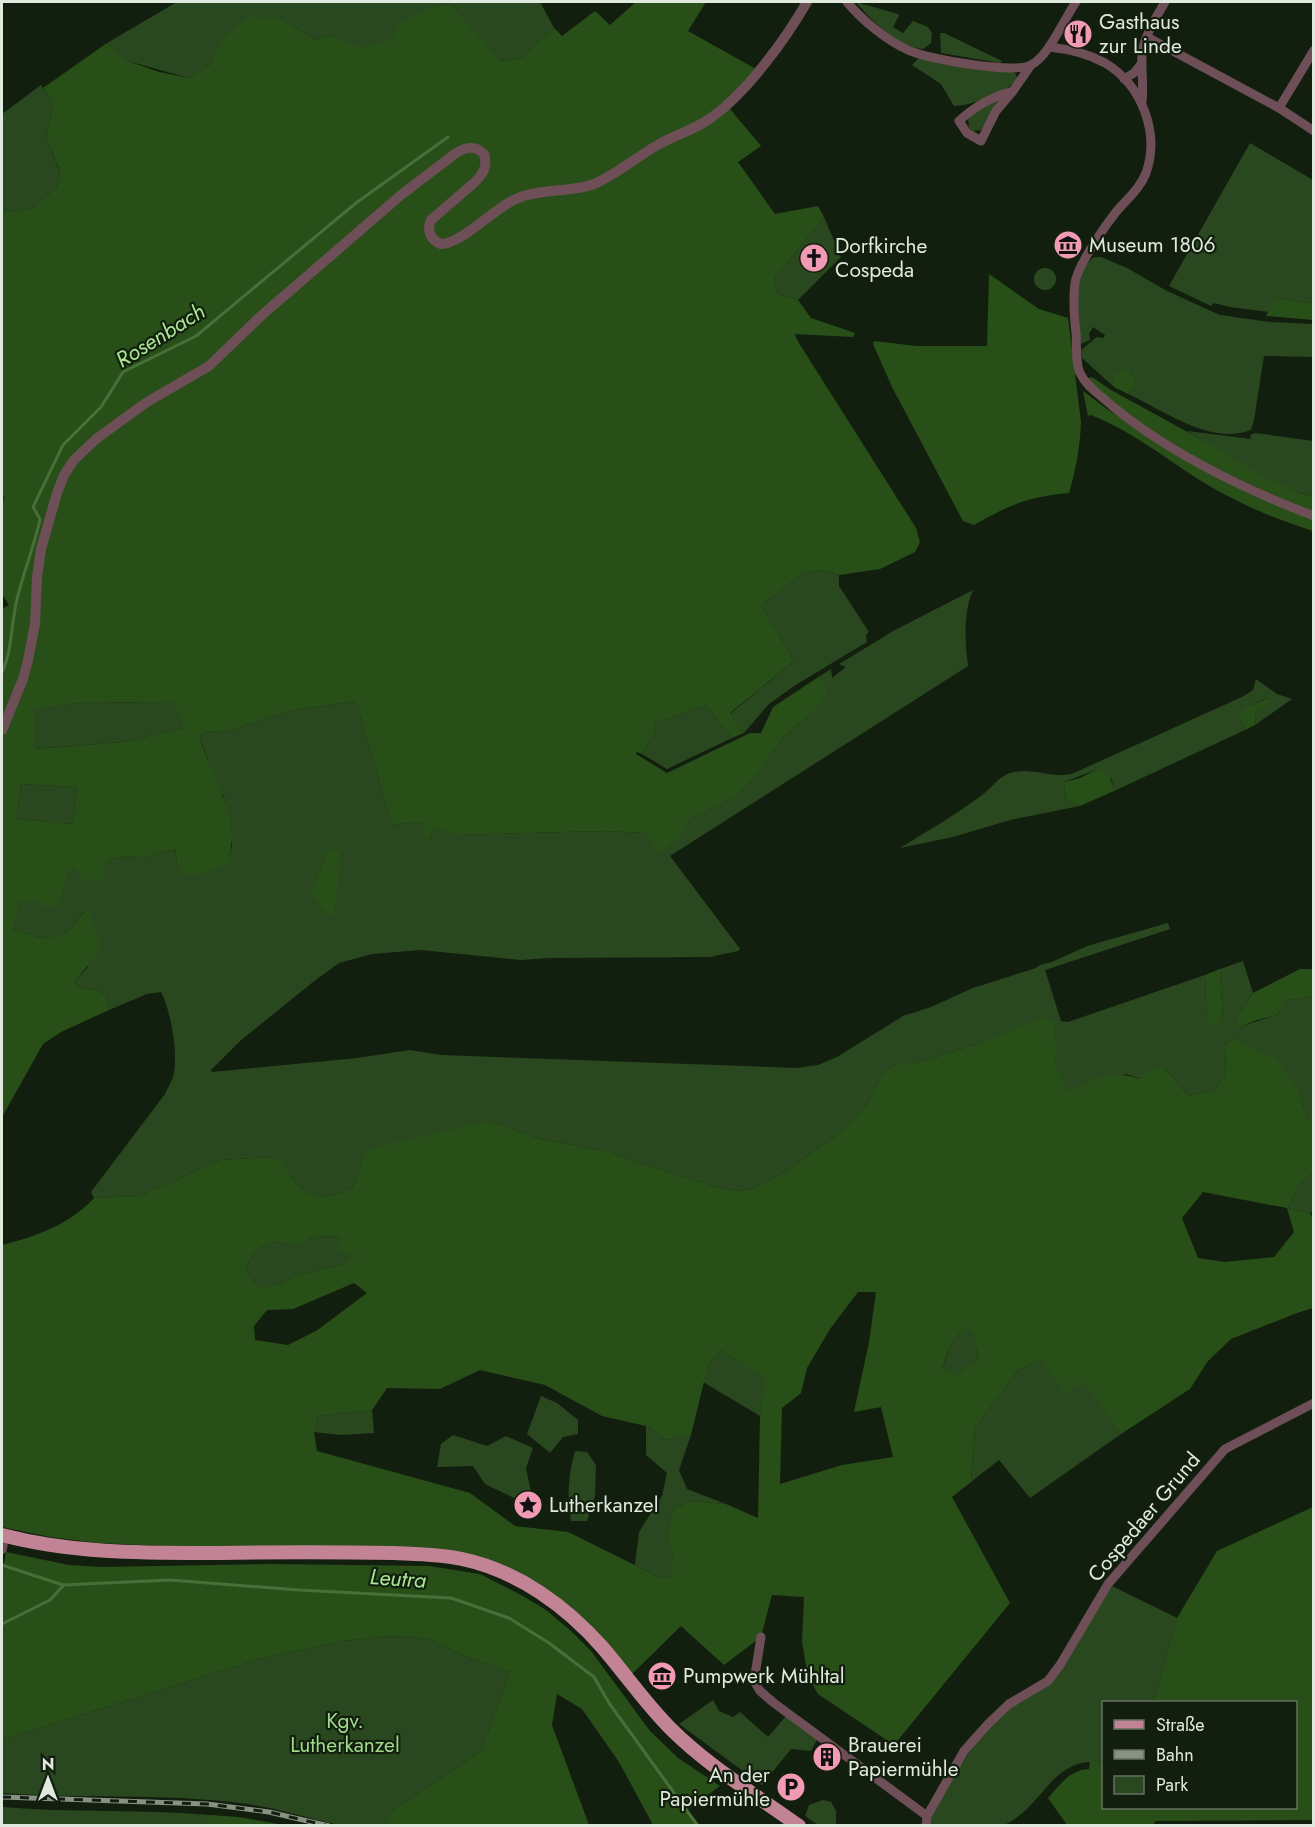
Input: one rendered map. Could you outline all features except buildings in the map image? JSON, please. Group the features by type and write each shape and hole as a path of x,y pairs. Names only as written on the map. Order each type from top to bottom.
{"main road":[{"path":"2,1540 107,1552 429,1554 483,1564 532,1587 558,1605 580,1625 652,1709 680,1737 798,1826"}],"street":[{"path":"2,730 23,679 28,660 35,624 38,560 51,511 67,470 88,446 147,402 209,366 262,315 401,195 463,148 471,147 481,151 486,166 475,182 431,220 429,228 431,236 441,244 452,243 497,210 518,198 536,192 590,185 606,178 656,146 712,118 751,78 795,22 807,2"},
{"path":"847,2 889,39 910,52 991,67 1014,68 1031,65"},
{"path":"1013,91 998,95 976,106 959,122 967,133 981,141 996,111 1013,91 1031,65 1049,47 1076,2"},
{"path":"1165,2 1147,37 1142,63 1144,78 1142,102 1151,139 1151,156 1145,175 1140,186 1114,214 1097,240 1075,282 1078,370 1086,383 1126,418 1230,480 1314,516"},
{"path":"1147,37 1279,108 1314,131"},
{"path":"1049,47 1071,49 1094,57 1110,66 1124,79 1142,102"},
{"path":"1279,108 1314,50"},
{"path":"1124,79 1134,73 1142,63"},
{"name":"Cospedaer Grund","path":"926,1821 964,1751 1009,1704 1048,1681 1108,1584 1225,1449 1314,1403"},
{"path":"760,1637 754,1681 760,1691 926,1821"}],"green space":[{"path":"177,2 540,2 554,28 521,58 499,61 452,5 406,32 368,48 354,47 331,35 315,40 280,18 223,39 211,64 189,78 124,60 107,43"},
{"path":"636,2 706,2 688,31 763,73 730,109 761,146 738,162 775,214 818,206 824,217 774,279 777,294 798,300 811,318 855,333 853,337 795,334 916,528 920,542 915,552 880,569 839,575 821,570 801,575 761,605 794,661 730,713 744,733 732,738 706,705 655,724 654,734 642,754 637,752 636,754 667,773 750,733 761,733 773,707 820,676 826,687 825,698 781,739 755,778 735,797 687,821 684,834 658,853 646,833 603,831 456,835 434,829 429,839 426,840 424,823 392,825 356,701 289,711 224,732 208,731 199,735 228,810 231,825 229,858 234,862 201,875 185,875 177,862 175,849 142,858 128,856 111,859 104,867 104,881 84,881 76,868 67,872 61,900 53,907 42,906 39,900 20,901 13,929 45,938 54,938 69,930 85,910 89,910 101,950 75,981 78,988 106,994 109,1010 61,1032 43,1044 2,1117 2,609 9,605 2,594 4,497 2,495 2,212 31,209 57,187 60,171 46,137 53,106 43,88 107,43 125,60 159,72 189,78 211,64 222,39 248,17 280,18 315,40 331,35 349,44 368,47 394,38 399,23 429,8 452,5 500,61 521,58 554,28 562,36 595,11 610,25","holes":["84,702 174,703 183,728 123,742 35,749 34,710","21,784 77,787 73,824 17,819"]},
{"path":"856,2 898,14 893,27 903,33 913,21 928,27 932,33 931,43 923,49 903,43 885,32"},
{"path":"940,33 1002,61 1000,63 941,53"},
{"path":"919,58 1013,72 1017,79 988,98 954,106 941,84 912,65"},
{"path":"41,85 53,106 46,137 60,172 57,187 31,209 2,212 2,114"},
{"path":"1003,98 981,130 972,131 968,117 978,108"},
{"path":"1250,143 1313,180 1313,303 1275,297 1269,312 1214,303 1211,306 1169,286"},
{"path":"824,217 841,257 798,300 777,294 774,279"},
{"path":"1094,257 1101,257 1127,268 1167,291 1220,315 1270,322 1313,324 1313,357 1264,356 1251,430 1236,434 1220,433 1204,430 1172,417 1128,394 1135,385 1135,378 1129,371 1114,376 1114,387 1082,358 1081,350 1097,337 1103,338 1105,335 1093,327 1089,334 1090,340 1081,344 1078,310 1079,286 1086,265"},
{"path":"1041,268 1049,268 1056,275 1056,283 1049,290 1041,290 1034,283 1034,275"},
{"path":"989,274 1039,309 1068,318 1081,422 1077,458 1069,493 1020,503 974,525 963,521 892,387 873,344 874,341 916,346 987,346"},
{"path":"1275,297 1313,303 1313,320 1266,316"},
{"path":"1121,370 1129,371 1135,378 1135,385 1128,394 1114,387 1113,376"},
{"path":"1092,377 1260,475 1300,493 1313,496 1313,512 1223,472 1165,440 1112,403 1087,381"},
{"path":"1083,391 1174,452 1313,518 1313,531 1271,516 1229,497 1121,429 1091,415 1088,416"},
{"path":"1187,431 1251,439 1250,435 1255,433 1313,441 1313,496 1296,492 1263,478"},
{"path":"821,570 839,575 839,586 869,632 866,635 867,642 794,686 769,704 744,733 730,714 794,661 761,605 801,575"},
{"path":"973,590 966,618 968,666 670,856 740,949 738,951 710,957 521,960 421,950 372,954 339,963 313,982 240,1041 211,1070 212,1072 357,1058 410,1050 441,1055 796,1068 818,1065 837,1057 903,1016 931,1007 973,988 1052,962 1087,946 1168,923 1170,929 1045,970 1061,1021 1068,1022 1205,975 1207,1023 1223,1020 1220,969 1243,961 1253,993 1239,1015 1235,1028 1277,1015 1287,1000 1313,997 1313,1118 1307,1119 1298,1088 1253,1049 1235,1038 1225,1045 1226,1074 1216,1089 1189,1096 1166,1070 1141,1079 1126,1074 1069,1093 1056,1065 1054,1046 1018,1028 914,1064 897,1064 883,1073 866,1107 842,1131 785,1172 752,1189 739,1191 720,1188 611,1152 540,1139 490,1121 364,1155 353,1187 326,1196 318,1196 303,1190 276,1157 220,1160 140,1196 94,1198 91,1192 165,1094 172,1079 175,1068 173,1033 165,1000 161,992 147,994 109,1010 106,994 78,988 75,981 88,967 84,911 68,930 53,938 13,929 20,900 61,900 66,872 76,868 103,881 104,867 111,859 128,856 142,858 175,849 177,862 201,875 233,862 229,858 232,845 224,797 216,783 199,735 208,731 224,732 289,711 356,701 392,825 424,823 424,834 429,839 434,829 457,835 603,831 646,833 658,852 687,821 735,797 755,778 781,739 811,713 822,679 820,676 831,669 832,678 846,667 839,664 895,630","holes":["328,850 342,852 338,877 327,915 313,897 313,886"]},
{"path":"1256,679 1277,694 1292,699 1255,725 1256,711 1269,697 1249,707 1239,717 1245,730 1114,791 1112,780 1098,769 1064,782 1066,799 1080,806 1010,820 953,837 900,848 962,809 1010,773 1026,771 1066,775 1074,773 1244,696 1253,690"},
{"path":"1269,697 1272,701 1256,711 1255,725 1245,730 1239,717 1244,709"},
{"path":"84,702 174,703 183,728 123,742 34,749 33,710"},
{"path":"706,705 732,738 667,769 642,754 654,734 655,724"},
{"path":"1098,769 1109,778 1114,791 1080,806 1066,799 1064,782 1080,778"},
{"path":"21,784 77,787 73,824 17,819"},
{"path":"328,850 342,851 333,918 327,915 313,897 313,886"},
{"path":"1220,969 1223,1020 1215,1024 1207,1023 1205,975"},
{"path":"1300,969 1313,969 1313,997 1287,1000 1277,1015 1234,1029 1239,1015 1253,993"},
{"path":"1041,1018 1054,1021 1056,1065 1069,1092 1103,1076 1120,1075 1140,1079 1153,1067 1166,1070 1189,1096 1216,1089 1226,1074 1225,1045 1235,1038 1277,1059 1298,1088 1307,1119 1313,1118 1313,1173 1300,1183 1288,1208 1310,1213 1313,1218 1313,1308 1231,1339 1208,1361 1190,1389 1121,1434 1084,1383 1064,1393 1042,1360 1018,1370 975,1428 971,1482 952,1497 1010,1603 894,1745 818,1694 808,1677 802,1642 804,1597 772,1595 761,1637 724,1665 681,1626 631,1675 601,1641 484,1561 98,1543 50,1537 2,1527 2,1245 52,1228 74,1215 94,1198 140,1196 220,1160 276,1157 303,1190 318,1196 326,1196 353,1187 364,1155 371,1148 490,1121 540,1139 611,1152 720,1188 739,1191 752,1189 785,1172 842,1131 866,1107 883,1073 897,1064 914,1064 980,1043","holes":["1203,1192 1287,1208 1294,1232 1274,1257 1225,1262 1198,1258 1182,1218","340,1236 339,1250 354,1256 343,1264 294,1276 280,1284 257,1286 245,1268 256,1250 274,1241 295,1247 312,1237","354,1283 367,1293 316,1331 288,1345 255,1340 254,1326 267,1310 293,1309","858,1292 876,1292 869,1342 854,1412 881,1407 893,1457 842,1465 780,1484 782,1408 801,1393 807,1368 830,1329","966,1327 974,1334 978,1360 955,1375 942,1368 951,1343","720,1350 765,1378 760,1416 758,1518 726,1504 690,1501 673,1509 667,1536 673,1558 672,1577 661,1578 568,1532 515,1526 470,1493 317,1451 314,1432 318,1416 372,1410 387,1388 440,1389 480,1370 545,1385 602,1416 646,1426 667,1440 691,1435 708,1365"]},
{"path":"1313,1173 1313,1211 1310,1213 1288,1208 1300,1183"},
{"path":"340,1236 355,1256 343,1264 294,1276 280,1284 266,1287 257,1286 245,1268 256,1250 274,1241 295,1247 312,1237"},
{"path":"966,1327 974,1333 978,1361 955,1375 942,1369 951,1343"},
{"path":"720,1350 766,1378 760,1416 703,1382 708,1365"},
{"path":"1042,1360 1084,1382 1121,1434 1030,1498 999,1460 971,1482 975,1428 1018,1370"},
{"path":"541,1396 557,1403 578,1420 578,1434 563,1437 550,1453 527,1434"},
{"path":"372,1410 374,1433 341,1435 314,1432 318,1416"},
{"path":"646,1426 667,1440 691,1435 679,1470 687,1489 726,1504 690,1501 673,1509 667,1536 673,1558 673,1577 661,1578 635,1565 639,1532 662,1496 667,1473 646,1455"},
{"path":"453,1435 487,1446 506,1436 533,1448 526,1468 531,1492 514,1498 485,1484 473,1466 437,1467 441,1444"},
{"path":"575,1451 587,1452 596,1465 595,1496 587,1521 571,1521 569,1486"},
{"path":"1313,1507 1313,1820 1155,1821 1154,1825 1067,1825 1048,1798 1070,1775 1089,1769 1090,1761 1102,1763 1102,1809 1297,1809 1297,1701 1156,1701 1177,1618 1217,1551"},
{"path":"6,1552 69,1565 101,1567 271,1564 429,1566 480,1574 546,1610 571,1631 591,1651 650,1731 678,1758 720,1786 687,1810 698,1825 653,1825 619,1762 582,1709 557,1694 552,1725 589,1825 385,1825 389,1813 481,1751 510,1672 464,1656 429,1639 391,1636 342,1641 259,1659 8,1738 2,1742 2,1575"},
{"path":"1108,1584 1177,1618 1156,1701 1102,1701 1102,1763 1086,1762 1072,1766 1050,1783 1019,1816 1006,1824 927,1826 927,1816 988,1724 1048,1681"},
{"name":"Kgv. Lutherkanzel","path":"391,1636 429,1639 464,1656 510,1672 481,1751 389,1813 385,1825 339,1825 265,1807 210,1800 2,1793 2,1742 8,1738 259,1659 342,1641"},
{"path":"713,1700 719,1711 733,1717 740,1712 768,1737 786,1716 818,1738 811,1751 791,1749 762,1785 679,1724"},
{"path":"823,1800 831,1802 836,1811 836,1825 818,1825 805,1816 809,1805"},
{"path":"2,1807 210,1815 205,1825 2,1826"},
{"path":"210,1815 239,1817 284,1825 205,1825"}],"waterway":[{"name":"Rosenbach","path":"2,672 10,647 14,613 40,519 33,507 63,445 101,407 123,372 196,336 356,203 448,137"},
{"name":"Leutra","path":"2,1565 63,1585 170,1580 451,1598 509,1618 549,1643 594,1677 609,1703 698,1826"},
{"path":"2,1624 50,1600 63,1586"}],"railway":[{"path":"2,1797 207,1804 269,1812 329,1826"}],"place":[{"name":"Gasthaus zur Linde","path":"1078,34"},
{"name":"Museum 1806","path":"1068,245"},
{"name":"Dorfkirche Cospeda","path":"814,258"},
{"name":"Lutherkanzel","path":"528,1505"},
{"name":"Pumpwerk Mühltal","path":"662,1676"},
{"name":"Brauerei Papiermühle","path":"827,1757"},
{"name":"An der Papiermühle","path":"791,1787"}]}
